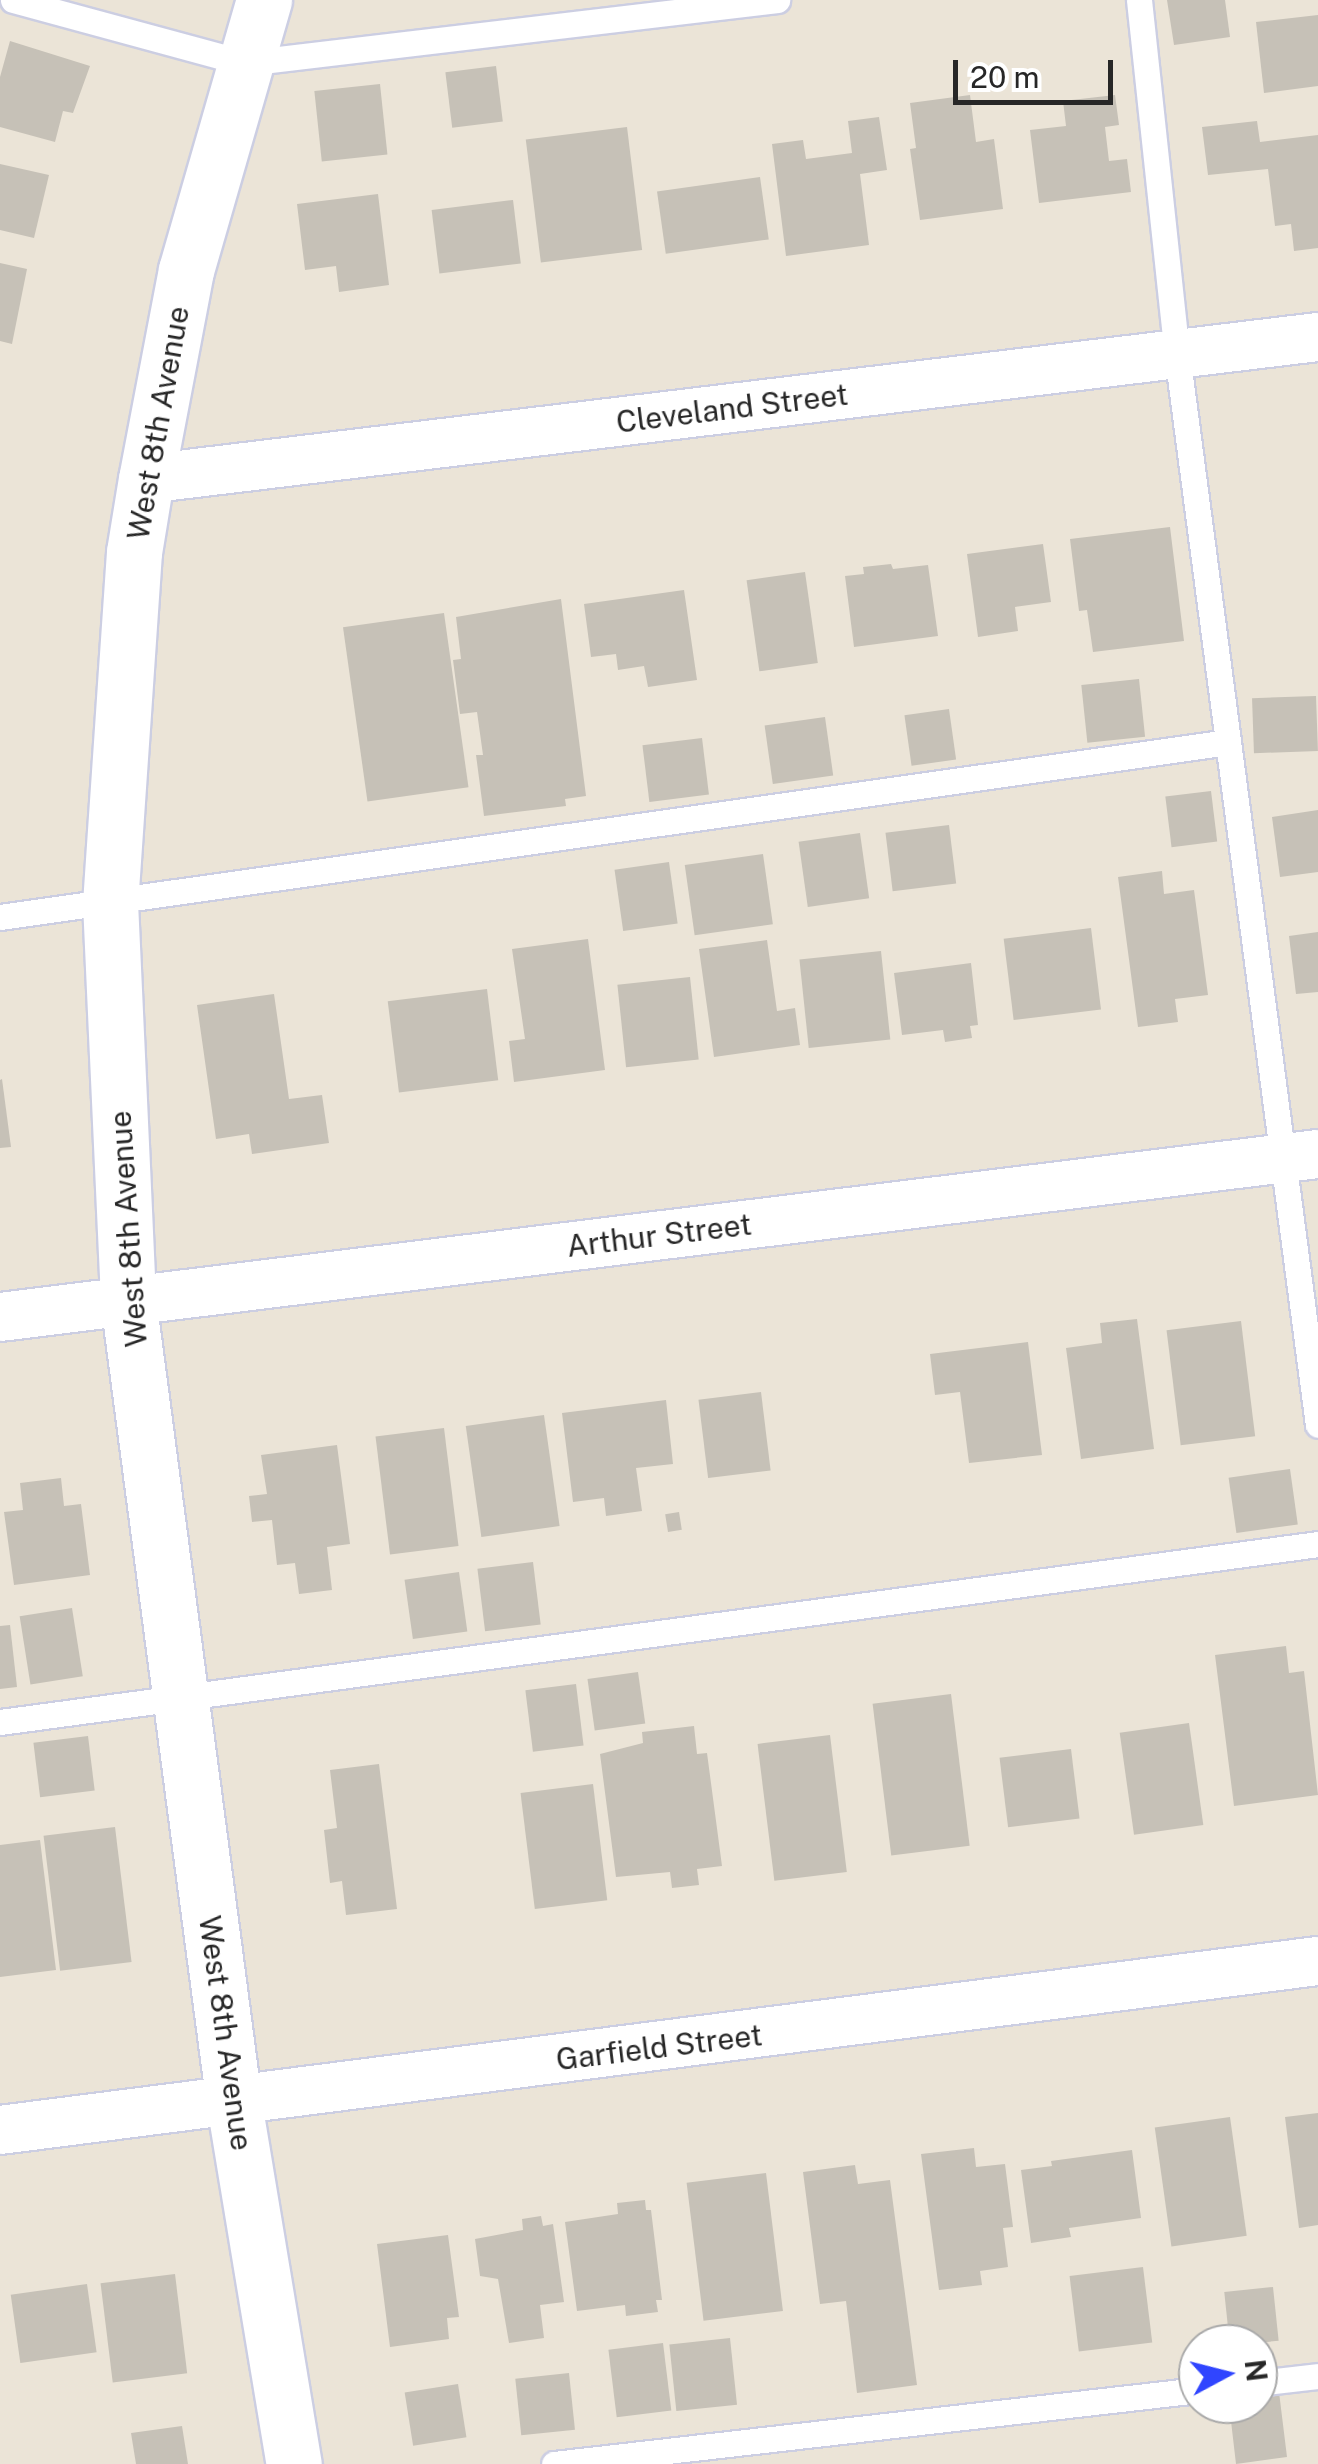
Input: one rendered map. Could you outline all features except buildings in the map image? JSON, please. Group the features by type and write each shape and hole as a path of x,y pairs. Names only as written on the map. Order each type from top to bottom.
{"street":[{"name":"West 8th Avenue","path":"264,0 186,270 146,479 134,552 110,902 128,1300 234,2103 294,2464"},
{"name":"Cleveland Street","path":"146,479 1318,337"},
{"name":"Arthur Street","path":"0,1317 1300,1156"},
{"name":"Garfield Street","path":"0,2130 234,2103 1318,1960"}],"lane":[{"path":"13,0 245,64 777,0"},
{"path":"1139,0 1177,354 1228,742 1300,1156 1318,1425"},
{"path":"0,917 1228,742"},
{"path":"0,1722 1318,1544"},
{"path":"1278,2381 1318,2376"},
{"path":"554,2464 1178,2392"}]}
